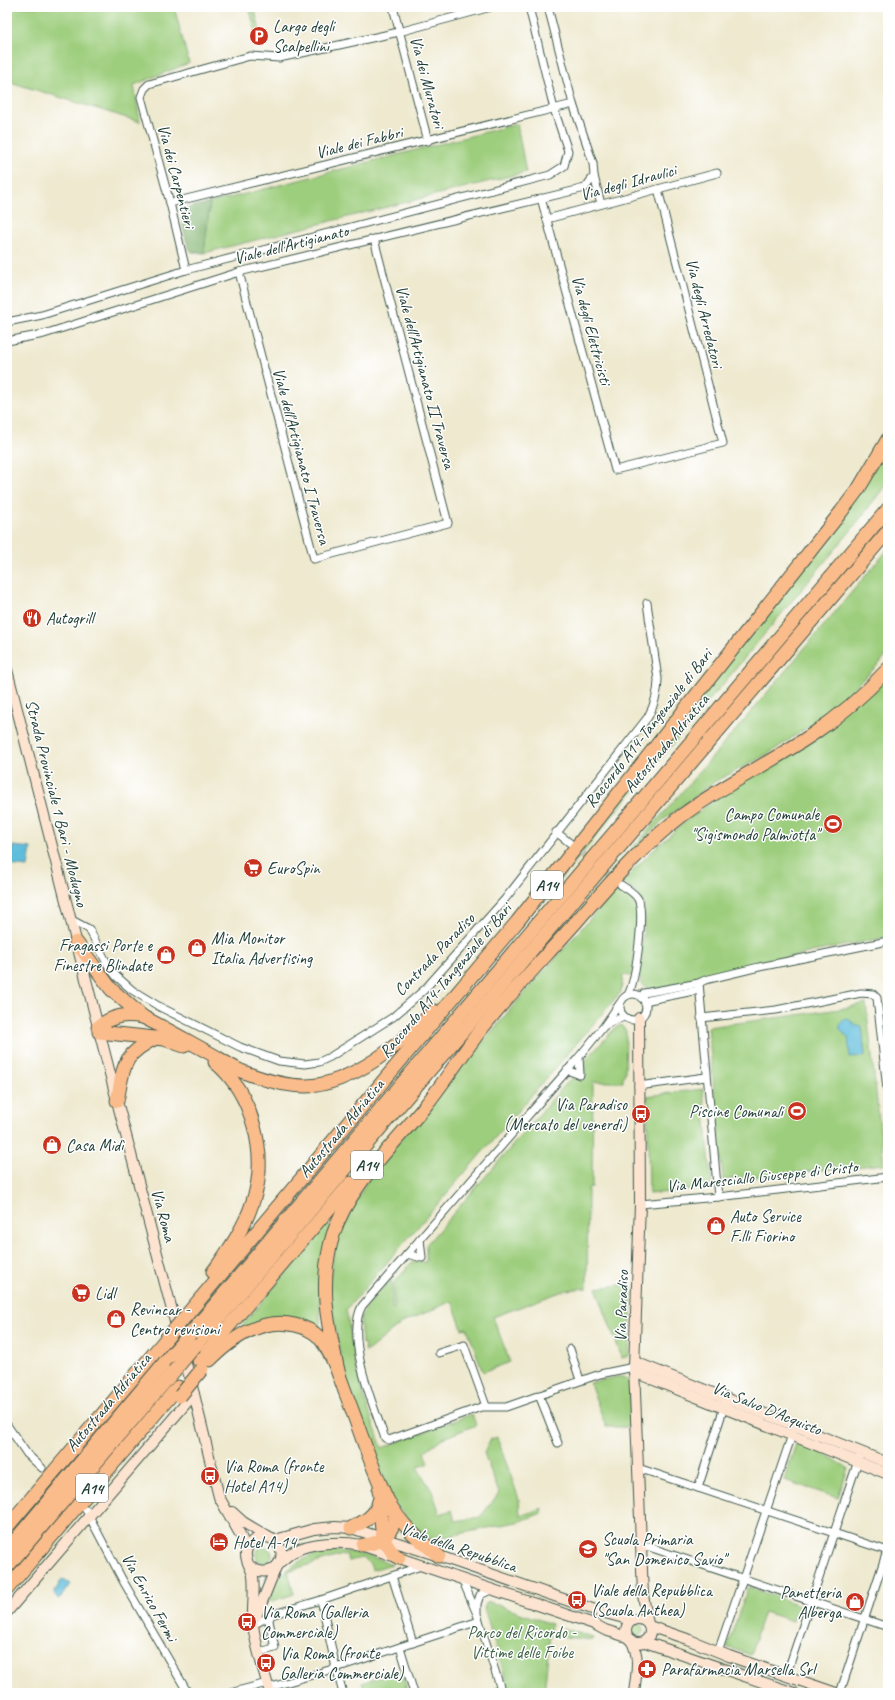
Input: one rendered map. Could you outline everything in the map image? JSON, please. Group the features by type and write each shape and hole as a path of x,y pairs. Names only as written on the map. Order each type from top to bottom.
{"highway":[{"name":"Raccordo A14-Tangenziale di Bari","path":"7,1527 72,1450 165,1335 518,922 841,512 859,488 888,438"},
{"name":"Autostrada Adriatica","path":"7,1550 888,509"},
{"name":"Autostrada Adriatica","path":"7,1567 888,531"},
{"path":"339,1375 328,1324 325,1287 330,1248 340,1215 356,1188 427,1103 481,1031 611,882 662,832 711,795 824,726 856,701 888,669"},
{"path":"76,942 111,989 143,1016 240,1070 260,1077 301,1085 319,1084 335,1080 356,1071 374,1060 409,1034 451,993 492,944 518,922"},
{"path":"98,1029 116,1016 125,1014 143,1016"},
{"path":"98,1029 156,1038 201,1052 216,1062 235,1082 251,1117 257,1141 258,1172 254,1200 248,1215 222,1259 184,1313"},
{"name":"A14","path":"7,1588 179,1392 481,1031"},
{"path":"117,1102 124,1065 134,1050 156,1038"},
{"path":"201,1365 232,1340 245,1332 274,1323 290,1324 306,1328 318,1336 339,1375 388,1502 408,1529 440,1556"},
{"path":"374,1469 380,1495 383,1538 390,1551 399,1558"},
{"path":"351,1528 369,1518 378,1504 380,1495"},
{"path":"364,1545 370,1545 383,1538 392,1528 395,1512"}],"main road":[{"name":"Strada Provinciale 1 Bari - Modugno","path":"7,670 9,683 76,942"},
{"name":"Via Roma","path":"76,942 194,1394 219,1497"},
{"name":"Via Paradiso","path":"639,1018 638,1086 640,1204 634,1367 643,1595 649,1625"},
{"name":"Via Salvo D'Acquisto","path":"634,1367 859,1457 888,1474"},
{"path":"7,1612 88,1512 194,1394"},
{"name":"Via Salvo D'Acquisto","path":"859,1457 888,1464"},
{"path":"219,1497 243,1522 272,1539 281,1550 278,1564 253,1625"},
{"path":"219,1497 240,1534 246,1550 246,1557 253,1574 253,1625 268,1688"},
{"name":"Viale della Repubblica","path":"272,1539 314,1529 335,1527 351,1528 440,1556 598,1612 634,1620"},
{"path":"246,1550 253,1540 258,1537 272,1539"},
{"name":"Viale della Repubblica","path":"278,1564 293,1552 314,1546 335,1543 364,1545 594,1624 629,1639"},
{"path":"250,1566 260,1572 266,1572 278,1564"},
{"name":"Via Paradiso","path":"634,1620 640,1610 643,1595"},
{"path":"634,1693 638,1660 635,1648 629,1639 626,1627 634,1620 644,1620 649,1625 687,1638 718,1652 836,1693"},
{"path":"638,1660 645,1647 644,1642 650,1634 649,1625"},
{"path":"629,1639 636,1642 644,1642 794,1693"}],"street":[{"name":"Via dei Muratori","path":"393,7 428,141"},
{"path":"399,32 491,7"},
{"path":"529,7 554,109"},
{"path":"548,7 573,104 593,163 594,176 602,204"},
{"name":"Via dei Carpentieri","path":"186,270 170,203 141,97 144,89 149,84 250,56 279,58 399,32"},
{"name":"Viale dei Fabbri","path":"170,203 428,141 573,104"},
{"name":"Viale dell'Artigianato","path":"7,322 42,315 186,270 550,175 564,166 568,151 554,109"},
{"name":"Via degli Idraulici","path":"547,219 717,173"},
{"name":"Viale dell'Artigianato","path":"7,341 44,334 239,272 585,188 594,176"},
{"name":"Via degli Arredatori","path":"615,470 723,444 658,189"},
{"name":"Via degli Elettricisti","path":"541,198 615,470"},
{"name":"Viale dell'Artigianato II Traversa","path":"374,239 448,522"},
{"name":"Viale dell'Artigianato I Traversa","path":"239,272 314,559 448,522"},
{"name":"Contrada Paradiso","path":"70,919 88,930 106,962 116,976 132,990 150,1001 208,1032 256,1054 288,1063 305,1064 319,1062 358,1040 393,1017 424,990 505,899 556,832 648,717 654,705 658,691 658,679 646,603"},
{"path":"556,832 570,843"},
{"path":"621,885 632,892 640,904 641,914 635,976 628,995 622,1000 604,1026 567,1070 362,1306 356,1323 358,1345 366,1384 385,1438 389,1440 486,1406 506,1406 580,1380 614,1370 634,1367"},
{"path":"620,1003 621,1011 626,1017 632,1020 639,1018 644,1012 645,1004 649,1000 699,986 705,980 759,967 888,941"},
{"path":"635,976 641,998 645,1004"},
{"path":"641,998 644,993 699,986"},
{"path":"699,986 718,1197"},
{"path":"701,1018 776,1010 861,993 873,994 877,998 888,1098"},
{"path":"628,995 635,994 641,998"},
{"path":"604,1026 614,1020 626,1017"},
{"path":"567,1070 580,1075 578,1057"},
{"path":"638,1086 706,1077"},
{"name":"Via Maresciallo Giuseppe di Cristo","path":"640,1204 718,1197 888,1177"},
{"path":"407,1254 422,1258 420,1239"},
{"path":"439,1353 464,1345 486,1406"},
{"path":"570,1349 580,1380"},
{"path":"539,1395 558,1443"},
{"path":"698,1488 725,1403"},
{"path":"7,1425 27,1454 42,1468"},
{"path":"718,1652 793,1430"},
{"path":"786,1676 859,1457"},
{"path":"638,1468 766,1512 888,1550 840,1693"},
{"name":"Via Enrico Fermi","path":"88,1512 122,1579 188,1693"},
{"path":"642,1546 649,1547 888,1627"},
{"path":"253,1625 279,1612 321,1600 422,1565"},
{"path":"392,1576 413,1643"},
{"path":"462,1579 478,1618 502,1691 490,1693"},
{"path":"478,1618 477,1604 480,1595 493,1589"},
{"path":"321,1600 343,1693"},
{"path":"260,1652 275,1648 269,1621 270,1616"},
{"path":"230,1693 268,1688 336,1668 413,1643 478,1618"},
{"path":"400,1647 414,1693"}],"green space":[{"path":"7,7 174,7 189,63 134,85 140,122 7,81"},
{"path":"249,7 254,7 264,47 263,49 260,48"},
{"path":"517,124 526,172 204,253 210,203"},
{"path":"210,203 204,253 192,252 188,245 184,231 182,216 186,209 190,207"},
{"path":"888,449 888,482 853,528 558,882"},
{"path":"888,549 888,653 879,664 823,717 768,754 714,782 663,820 613,871 734,732"},
{"path":"888,674 888,937 812,952 655,989 644,986 641,982 640,976 638,976 644,929 643,905 642,901 632,889 623,882 649,854 686,821"},
{"path":"619,886 632,896 637,908 638,916 632,976 623,975 621,992 346,1310 360,1383 382,1448 472,1414 476,1425 441,1439 424,1452 428,1464 417,1467 432,1491 440,1514 452,1510 455,1521 480,1517 499,1493 484,1453 491,1439 497,1437 519,1499 520,1516 543,1508 542,1513 521,1521 435,1539 423,1538 392,1500 344,1374 328,1290 337,1235 370,1176 520,998"},
{"name":"Piscine Comunali","path":"866,1003 884,1164 723,1180 708,1027 840,1009"},
{"path":"621,1025 626,1031 625,1074 623,1075 623,1082 593,1082 592,1187 588,1188 587,1288 566,1290 493,1317 510,1362 483,1372 467,1328 462,1329 452,1301 402,1323 366,1352 364,1343 362,1344 361,1318 366,1308 392,1278 392,1309 394,1309 394,1283 412,1262 426,1262 426,1245 570,1079 585,1079 585,1061 616,1027"},
{"path":"703,1089 712,1188 649,1194 647,1096"},
{"path":"327,1224 331,1225 320,1298 320,1328 298,1321 243,1328 242,1326"},
{"path":"621,1285 632,1286 629,1356 622,1358 596,1288"},
{"path":"616,1377 623,1377 629,1381 631,1427 606,1427 590,1383"},
{"path":"796,1444 823,1453 848,1468 838,1498 784,1480"},
{"path":"264,1547 270,1549 272,1555 270,1561 264,1563 258,1561 256,1555 258,1549"},
{"path":"328,1551 345,1551 360,1554 392,1564 372,1570 370,1564 364,1559 362,1558 348,1561 346,1554 288,1571 294,1594 269,1602 271,1592 276,1583 290,1568 309,1557"},
{"path":"748,1587 799,1605 793,1621 764,1612 751,1655 727,1647"},
{"name":"Parco del Ricordo - Vittime delle Foibe","path":"489,1602 551,1624 544,1693 510,1693 484,1609 486,1603"},
{"path":"636,1624 640,1624 644,1630 640,1636 636,1636 632,1632 632,1628"},
{"path":"563,1628 593,1638 592,1640 564,1637 562,1635"},
{"path":"400,1670 407,1688 393,1693 366,1693 362,1683"}],"water":[{"path":"13,846 31,848 28,867 9,865"},
{"path":"845,1019 850,1020 856,1026 862,1026 865,1056 850,1057 848,1037 840,1030 840,1024"},
{"path":"62,1579 70,1584 58,1599 54,1593"}],"tunnel":[{"path":"573,846 616,881"}],"place":[{"name":"Largo degli Scalpellini","path":"259,36"},
{"name":"Autogrill","path":"32,618"},
{"name":"Campo Comunale \"Sigismondo Palmiotta\"","path":"833,824"},
{"name":"EuroSpin","path":"253,868"},
{"name":"Mia Monitor Italia Advertising","path":"197,948"},
{"name":"Fragassi Porte e Finestre Blindate","path":"166,955"},
{"name":"Piscine Comunali","path":"797,1111"},
{"name":"Via Paradiso (Mercato del venerdì)","path":"641,1114"},
{"name":"Casa Midì","path":"52,1145"},
{"name":"Auto Service F.lli Fiorino","path":"716,1226"},
{"name":"Lidl","path":"81,1293"},
{"name":"Revincar - Centro revisioni","path":"116,1319"},
{"name":"Via Roma (fronte Hotel A14)","path":"210,1476"},
{"name":"Hotel A-14","path":"219,1542"},
{"name":"Scuola Primaria \"San Domenico Savio\"","path":"588,1549"},
{"name":"Viale della Repubblica (Scuola Anthea)","path":"577,1600"},
{"name":"Panetteria Alberga","path":"855,1602"},
{"name":"Via Roma (Galleria Commerciale)","path":"247,1622"},
{"name":"Via Roma (fronte Galleria Commerciale)","path":"266,1663"},
{"name":"Parafarmacia Marsella Srl","path":"647,1669"}]}
